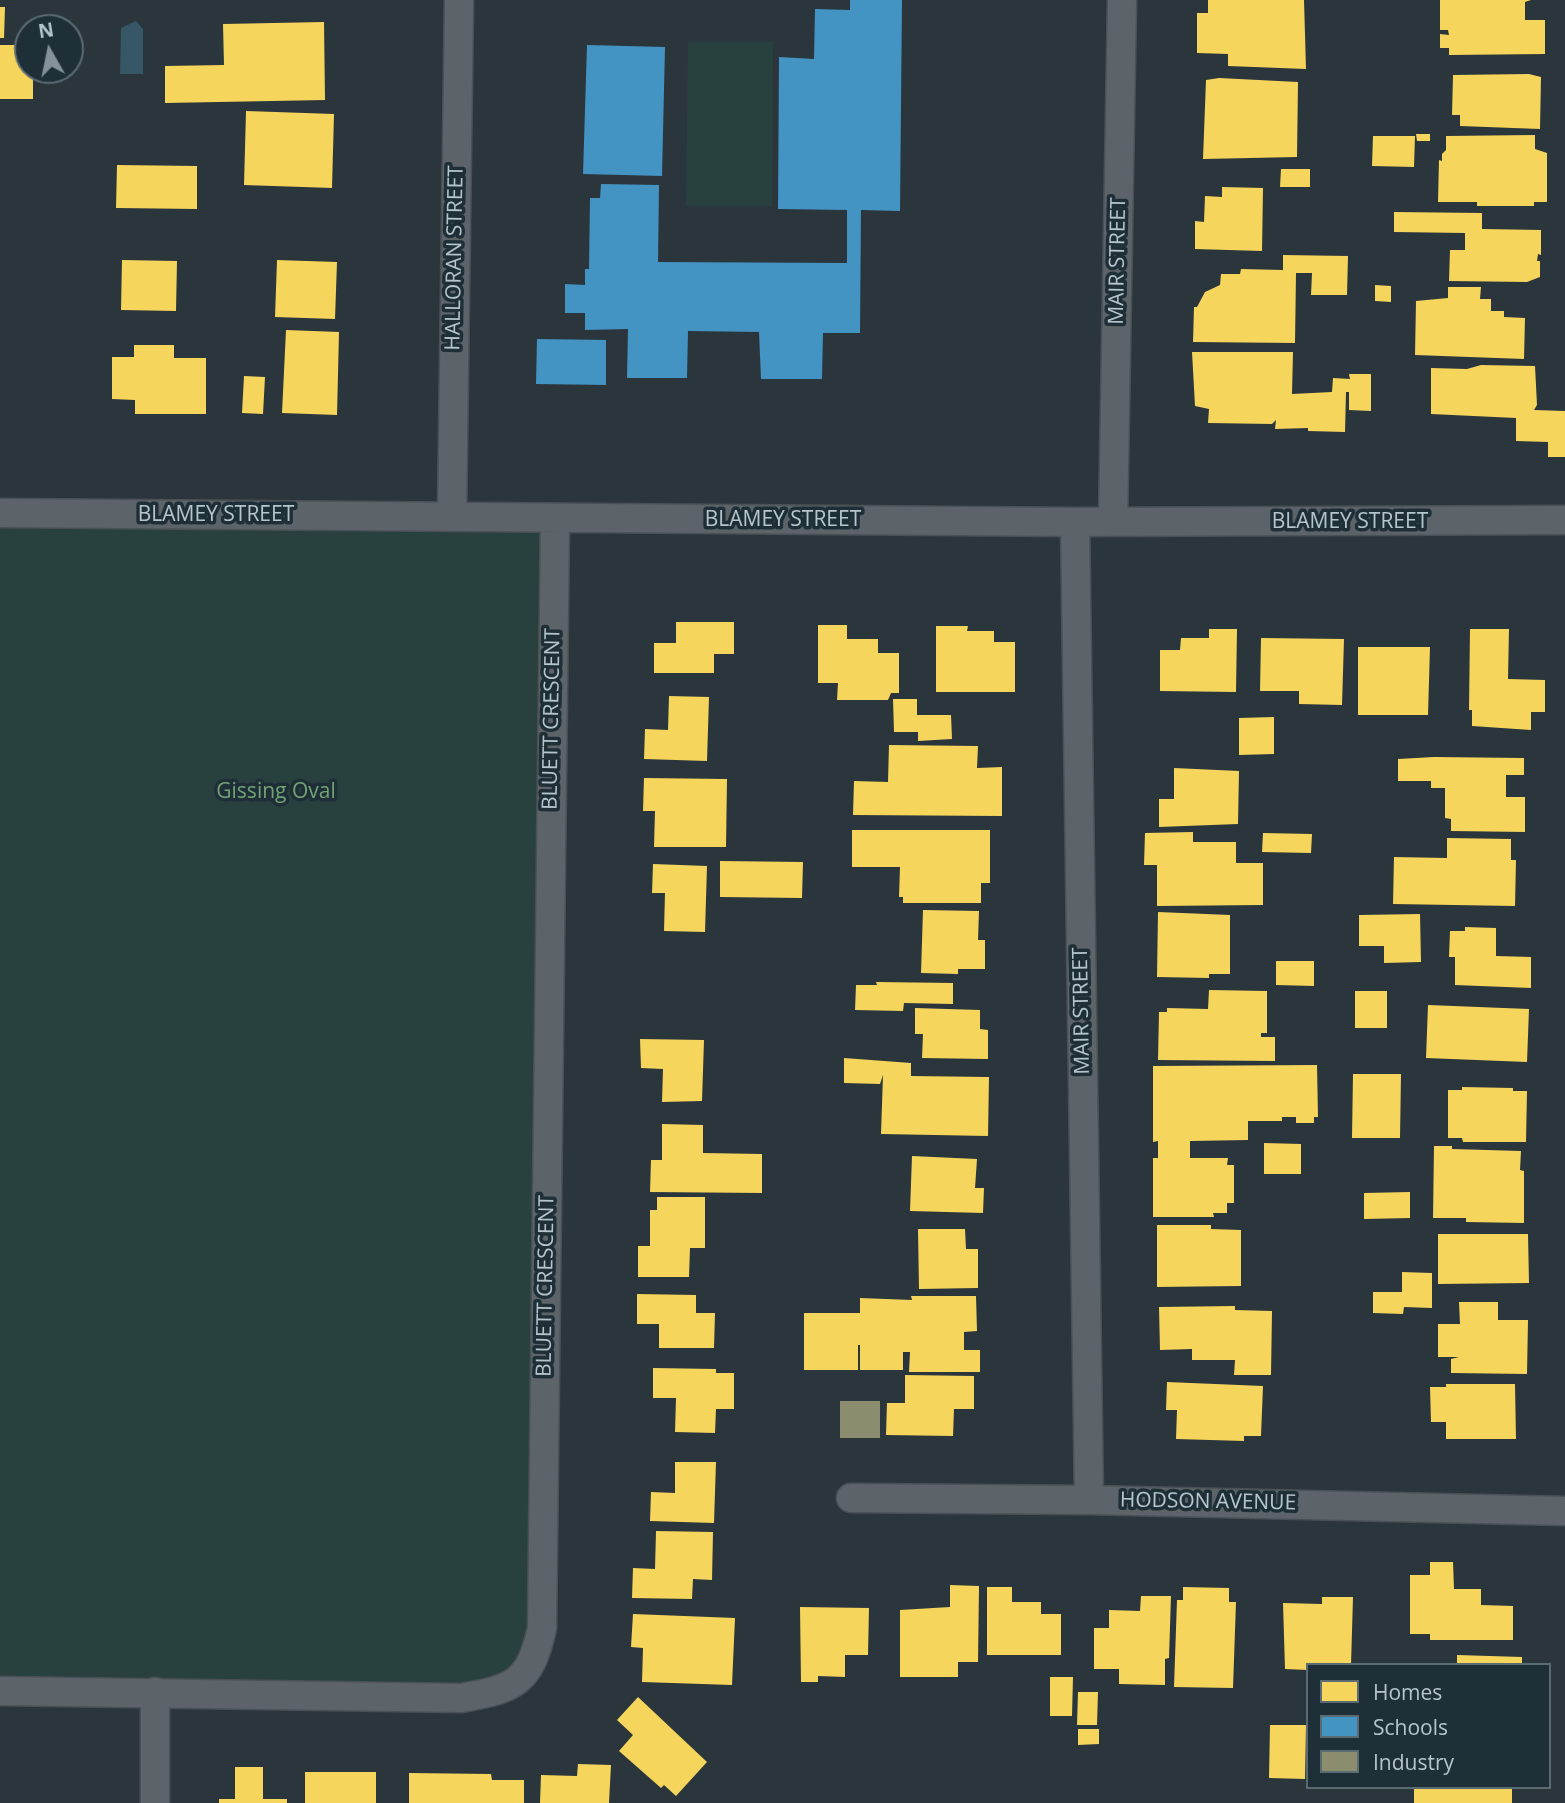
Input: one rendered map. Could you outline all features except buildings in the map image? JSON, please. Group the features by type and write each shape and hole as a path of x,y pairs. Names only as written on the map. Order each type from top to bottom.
{"street":[{"name":"HALLORAN STREET","path":"452,516 459,0"},
{"name":"MAIR STREET","path":"1113,522 1122,0"},
{"name":"BLAMEY STREET","path":"0,513 1075,522 1565,520"},
{"name":"BLUETT CRESCENT","path":"0,1691 461,1698 495,1693 517,1681 535,1660 541,1628 555,518"},
{"name":"MAIR STREET","path":"1075,522 1090,1500"},
{"name":"HODSON AVENUE","path":"851,1498 1090,1500 1565,1511"},
{"path":"155,1692 155,1803"}],"green space":[{"path":"688,42 773,42 772,206 686,206"},
{"name":"Gissing Oval","path":"0,513 555,518 542,1628 495,1693 0,1691"}],"water":[{"path":"136,21 143,29 143,74 120,74 121,28"}]}
